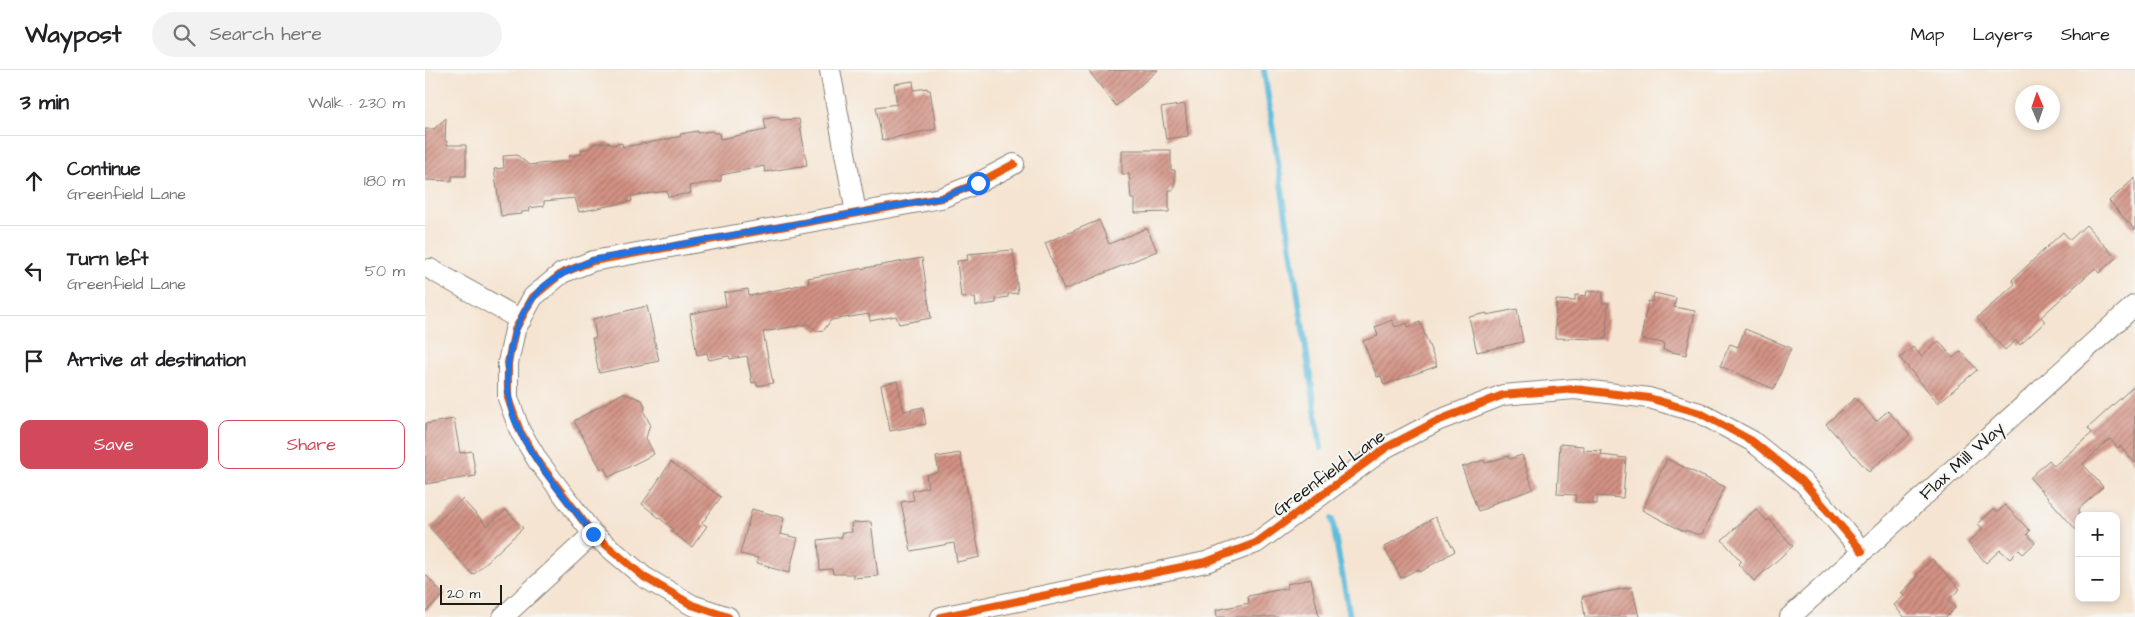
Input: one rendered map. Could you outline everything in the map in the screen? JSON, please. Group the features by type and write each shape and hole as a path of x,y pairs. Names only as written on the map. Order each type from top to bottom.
{"street":[{"path":"830,70 857,213"},
{"path":"728,617 692,605 644,577 593,534 538,461 520,431 508,398 508,363 515,330 533,298 562,273 593,260 941,198 978,183 1014,164"},
{"path":"430,269 521,320"},
{"name":"Flax Mill Way","path":"1790,617 2135,305"},
{"name":"Greenfield Lane","path":"941,617 1206,562 1256,544 1387,447 1437,421 1503,395 1575,389 1649,398 1691,410 1752,441 1804,483 1862,551"},
{"path":"503,617 593,534"}],"building":[{"path":"1088,70 1158,70 1116,106"},
{"path":"913,81 914,90 927,88 927,90 930,90 936,129 882,140 876,107 897,104 894,84"},
{"path":"1185,104 1188,136 1166,139 1161,108"},
{"path":"777,117 781,120 799,119 807,165 765,172 764,166 721,175 721,181 689,186 691,193 668,197 667,191 631,196 632,201 579,212 575,198 544,201 544,206 529,208 530,211 522,212 522,214 501,216 494,169 504,168 503,156 517,155 529,165 570,161 569,156 582,154 581,150 590,148 593,144 608,142 612,145 622,143 623,147 664,140 681,136 680,134 698,131 698,133 712,131 719,133 720,139 766,130 764,119"},
{"path":"446,118 445,141 447,141 447,145 466,145 466,176 452,176 452,181 425,180 425,129 434,129"},
{"path":"1122,150 1171,150 1171,170 1175,170 1175,187 1173,190 1169,190 1169,212 1135,213 1135,199 1131,199 1129,174 1122,174"},
{"path":"2135,178 2135,230 2109,201"},
{"path":"1099,220 1109,244 1147,228 1157,251 1064,290 1045,243"},
{"path":"2086,225 2116,258 2099,273 2095,268 2041,317 2045,322 2020,345 2016,340 2005,350 1977,318 2015,284 2012,280 2063,232 2070,240"},
{"path":"1013,250 1018,293 1008,294 1008,297 996,299 996,303 976,306 975,297 961,298 957,261 968,260 967,254"},
{"path":"922,258 931,318 899,324 896,316 870,321 869,314 831,320 824,330 817,331 808,324 763,332 773,383 757,386 756,382 752,383 747,356 730,359 729,356 709,360 707,353 697,355 690,314 726,306 724,293 748,289 749,296 809,283 808,278"},
{"path":"1587,291 1603,292 1602,303 1608,303 1606,339 1555,338 1556,300 1575,301 1575,295 1586,296"},
{"path":"1654,293 1676,298 1674,307 1695,311 1686,355 1663,350 1664,343 1641,339 1648,301 1652,302"},
{"path":"647,306 659,361 599,373 592,338 596,338 593,319"},
{"path":"1517,309 1523,342 1477,352 1469,317"},
{"path":"1392,320 1395,327 1407,323 1408,327 1420,322 1437,366 1384,385 1381,376 1377,377 1363,341 1378,336 1375,327"},
{"path":"1745,329 1791,348 1774,389 1720,366 1730,344 1738,347"},
{"path":"1939,341 1953,358 1961,351 1977,370 1938,403 1900,358 1913,347 1921,356"},
{"path":"897,381 904,411 923,407 926,424 890,431 881,385"},
{"path":"2135,385 2135,463 2120,446 2118,448 2110,439 2083,464 2103,487 2079,509 2079,512 2075,512 2075,529 2030,478 2049,460 2054,466 2092,433 2088,428"},
{"path":"623,393 642,400 645,407 644,412 650,424 646,438 654,454 609,477 604,468 601,469 574,421"},
{"path":"1855,398 1876,421 1888,411 1910,435 1869,472 1826,424"},
{"path":"454,419 460,453 472,451 476,476 425,484 425,424"},
{"path":"1560,444 1583,446 1583,450 1602,451 1601,455 1626,458 1623,498 1597,496 1597,504 1575,502 1576,495 1557,494"},
{"path":"960,453 980,557 957,562 954,543 911,551 901,502 914,500 912,491 928,487 926,475 939,472 936,457"},
{"path":"1522,455 1533,489 1478,511 1462,467 1484,460 1485,463 1508,456 1509,459"},
{"path":"1667,459 1725,487 1702,534 1686,530 1685,532 1642,510"},
{"path":"671,462 721,497 702,523 707,526 692,547 671,531 673,529 642,504"},
{"path":"462,499 487,526 506,510 523,528 473,575 430,528"},
{"path":"2005,505 2030,531 2027,534 2035,543 2023,554 2019,550 2010,559 2000,550 1986,563 1968,543 1983,529 1978,524 1993,510 1998,512"},
{"path":"752,509 784,518 780,534 798,538 789,573 757,563 758,558 740,554"},
{"path":"1756,509 1767,521 1769,519 1793,546 1754,581 1738,564 1741,561 1722,540"},
{"path":"1435,517 1455,551 1420,572 1418,569 1401,578 1384,547"},
{"path":"871,522 878,576 854,578 853,574 833,574 832,569 820,570 818,540 842,537 841,533 852,532 851,523"},
{"path":"1932,559 1960,589 1948,600 1955,608 1946,617 1904,617 1894,605 1904,596 1901,593 1918,577 1916,575"},
{"path":"425,574 444,595 425,612"},
{"path":"1311,579 1319,617 1217,617 1216,610 1249,603 1248,596 1288,588 1287,584"},
{"path":"1632,587 1639,617 1585,617 1582,597"}],"waterway":[{"path":"1264,70 1321,448"},
{"path":"1332,519 1350,617"}],"cycle path":[{"path":"728,617 692,605 644,577 593,534 538,461 520,431 508,398 508,363 515,330 533,297 562,273 593,261 941,198 978,183 1014,164"},
{"path":"941,617 1206,562 1256,543 1387,447 1437,421 1503,395 1575,389 1649,398 1700,413 1752,441 1804,483 1862,551"}],"route":[{"path":"593,534 538,461 520,431 508,398 508,363 515,330 533,298 562,273 593,260 941,198 978,183"}]}
